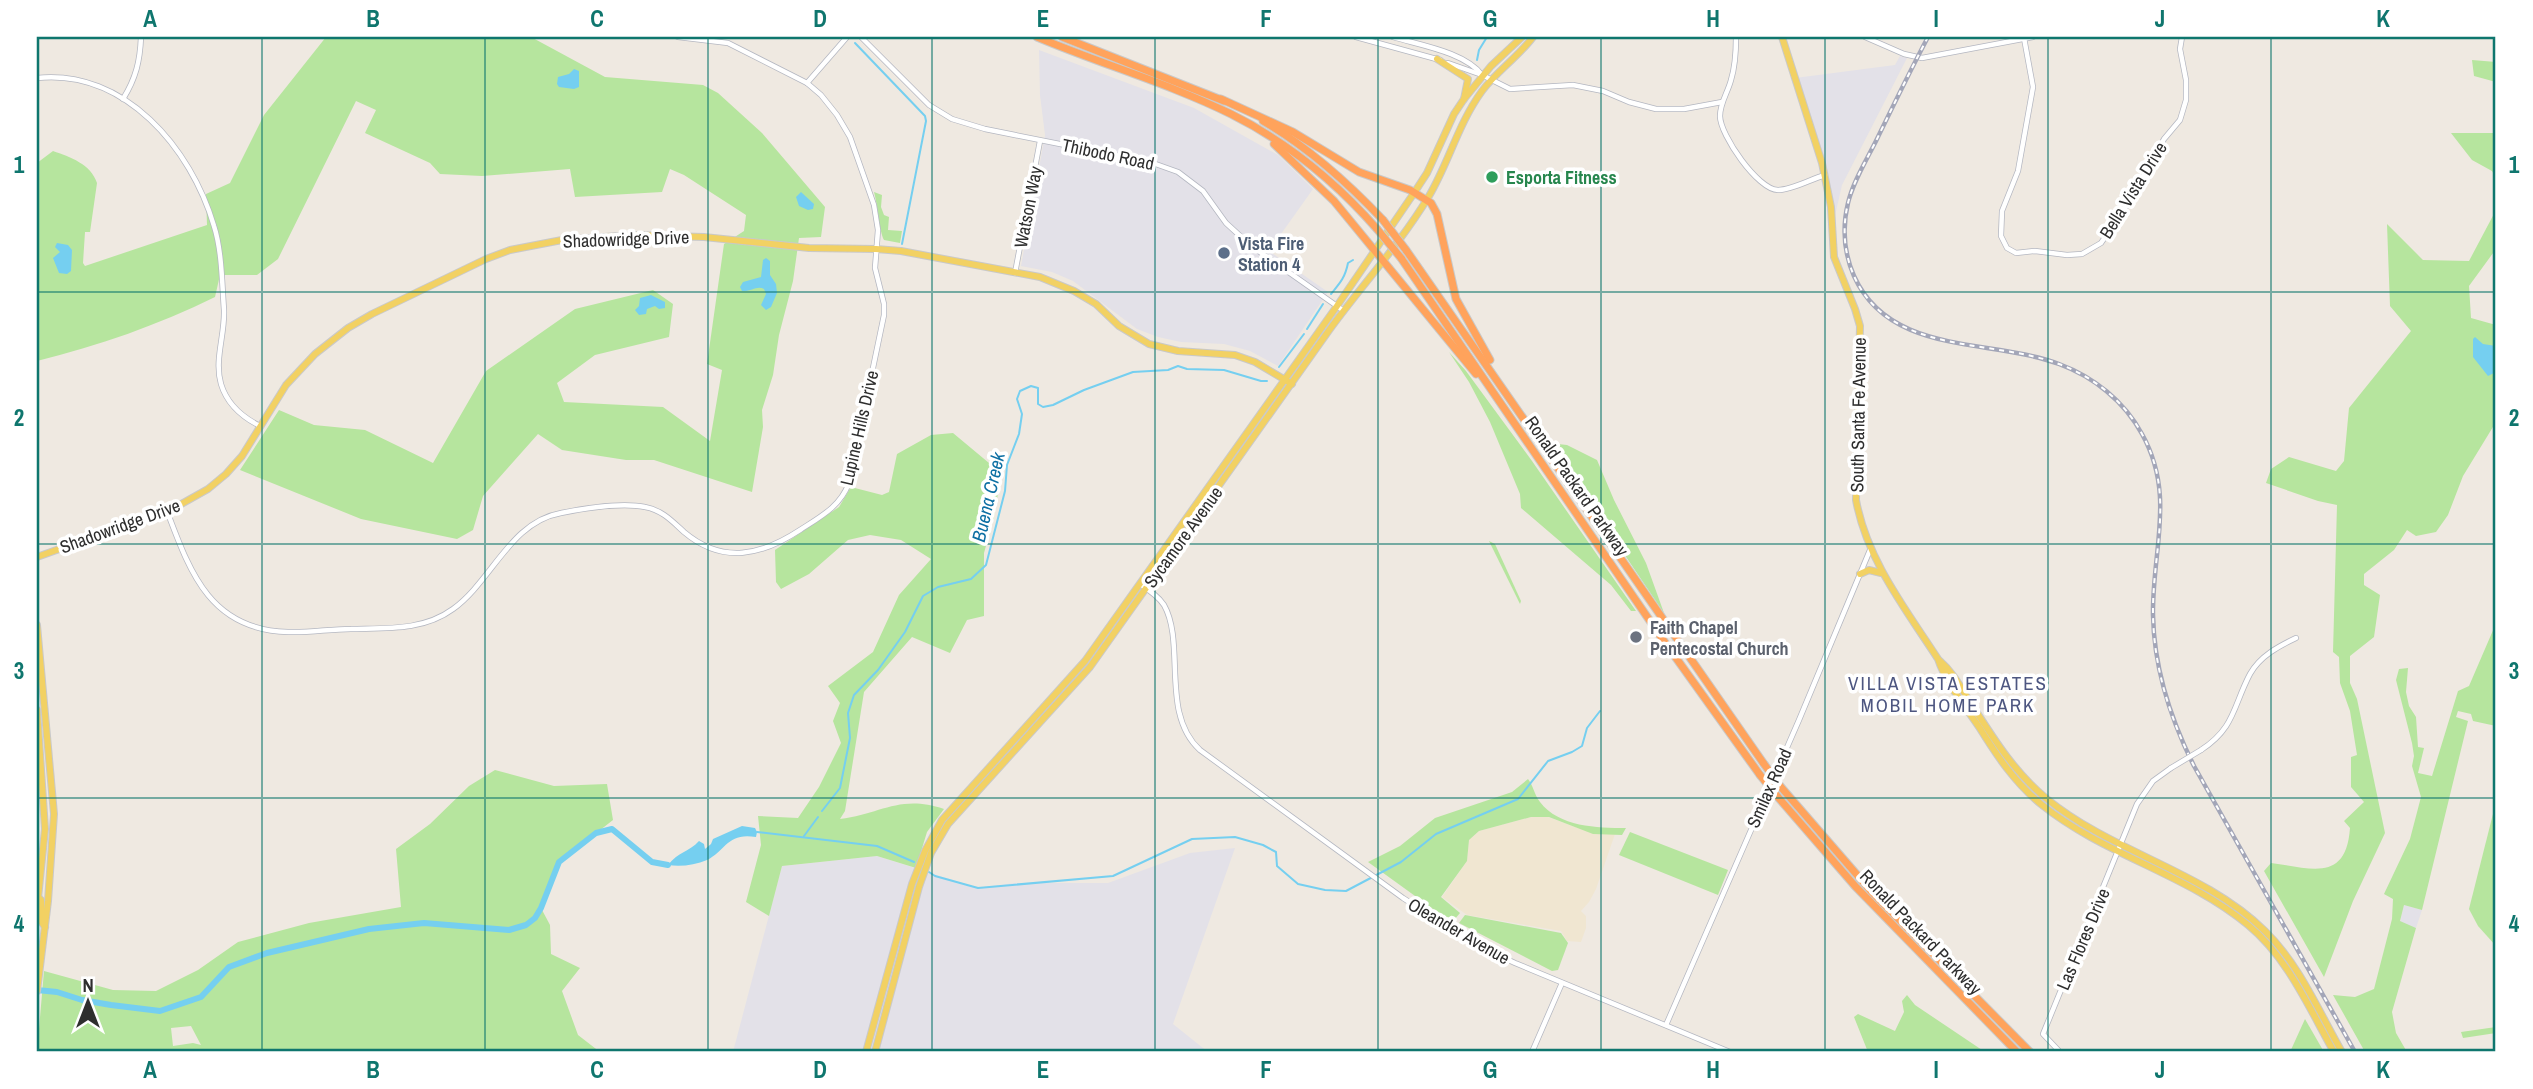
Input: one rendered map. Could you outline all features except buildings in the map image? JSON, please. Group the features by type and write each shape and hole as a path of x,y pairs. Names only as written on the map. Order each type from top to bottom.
{"highway":[{"name":"Ronald Packard Parkway","path":"1037,37 1205,102 1266,134 1318,171 1348,197 1401,258 1661,637 1760,775 1854,886 2017,1052"},
{"name":"Ronald Packard Parkway","path":"1062,37 1221,99 1271,126 1312,154 1348,184 1383,220 1493,371 1577,498 1780,786 1871,891 2029,1051"},
{"path":"1221,99 1293,132 1359,172 1414,193 1431,203 1437,214 1456,299 1490,360 1493,371"},
{"path":"1266,134 1334,201 1494,396"}],"main road":[{"name":"Sycamore Avenue","path":"875,1052 919,887 939,837 958,811 1080,681 1143,586 1340,308 1431,167 1454,114 1464,99 1482,75 1522,37"},
{"name":"Sycamore Avenue","path":"1340,308 1383,262 1426,200 1465,116 1484,88 1533,37"},
{"name":"South Santa Fe Avenue","path":"1782,37 1825,175 1831,207 1834,257 1860,326 1856,500 1870,550 1961,700 1999,759 2020,784 2057,816 2121,848 2244,922 2277,955 2309,1002"},
{"path":"1437,60 1468,79 1464,99"},
{"name":"Shadowridge Drive","path":"37,557 167,511 199,495 226,474 242,456 286,385 315,354 348,328 453,272 510,250 562,240 633,236 713,238 809,248 877,249 1040,277 1074,291 1096,304 1119,326 1149,344 1178,351 1235,355 1255,362 1289,382"},
{"path":"1860,573 1875,570 1884,575"},
{"name":"Sycamore Avenue","path":"866,1052 912,884 933,834 963,794 1079,669 1143,586"},
{"path":"37,625 54,814 37,991"},
{"path":"37,710 45,811 37,908"},
{"path":"38,897 42,902 41,921 44,927"},
{"path":"2309,1002 2334,1052"},
{"path":"2309,1002 2342,1052"}],"street":[{"path":"123,99 136,76 141,60 141,37"},
{"name":"Lupine Hills Drive","path":"167,511 190,570 206,594 225,610 248,623 290,632 403,628 437,618 468,596 526,528 542,518 561,512 641,506 659,511 698,541 719,551 744,553 770,547 829,512 847,488 884,315 875,268 878,230 874,205 850,138 837,115 807,83 728,43 678,37"},
{"path":"807,83 847,37"},
{"name":"Thibodo Road","path":"861,37 929,106 952,119 1040,141 1150,162 1178,172 1203,191 1226,223 1250,245 1340,308"},
{"path":"1356,37 1482,75 1510,89 1573,85 1603,91 1656,109 1684,109 1722,102"},
{"path":"1393,37 1446,52 1476,67 1482,75"},
{"path":"1736,37 1732,76 1722,102 1720,116 1728,142 1760,181 1778,190 1825,175"},
{"path":"1866,37 1904,54 1922,58 2033,37"},
{"name":"Bella Vista Drive","path":"2024,38 2033,79 2032,96 2023,131 2018,171 2002,211 2001,236 2007,248 2016,253 2035,251 2067,256 2082,254 2101,243 2132,198 2164,139 2179,120 2186,100 2186,80 2180,49 2182,37"},
{"path":"37,78 56,76 77,79 105,88 148,116 187,166 214,225 224,308 218,364 220,380 226,397 234,408 260,426"},
{"name":"Watson Way","path":"1015,273 1040,141"},
{"name":"Smilax Road","path":"1666,1025 1870,550"},
{"name":"Oleander Avenue","path":"1143,586 1158,598 1169,616 1178,705 1189,739 1214,761 1376,878 1474,944 1730,1052"},
{"name":"Las Flores Drive","path":"2060,1052 2043,1034 2137,804 2153,781 2214,741 2236,711 2251,673 2257,665 2275,649 2296,638"},
{"path":"1532,1052 1562,983"}],"shaded area":[{"path":"1039,50 1194,108 1278,155 1313,189 1269,251 1328,292 1278,366 1250,351 1224,344 1181,342 1137,329 1073,281 1052,272 1021,266 1045,135 1040,95"},
{"path":"1900,56 1907,58 1842,185 1834,220 1828,175 1795,78 1895,65"},
{"path":"1531,817 1548,817 1578,828 1615,834 1596,889 1581,911 1586,916 1586,928 1581,942 1567,941 1561,931 1467,915 1442,897 1467,861 1469,840 1479,831"},
{"path":"1235,848 1173,1024 1208,1052 733,1052 782,866 877,856 978,888 1014,883 1108,883 1190,853"},
{"path":"2404,905 2422,910 2416,928 2400,922"}],"green space":[{"path":"326,37 531,37 605,77 703,85 718,93 762,133 825,207 821,237 799,238 793,281 779,335 773,375 762,410 763,427 752,492 654,460 626,460 562,450 538,434 483,496 473,530 457,539 361,519 240,470 279,410 314,425 365,430 433,463 486,371 575,309 653,290 673,304 669,337 595,355 557,383 564,402 663,407 710,441 722,370 707,364 724,244 744,231 746,215 684,175 670,169 662,192 575,197 570,169 482,176 440,174 430,163 365,133 376,110 356,101 278,259 257,275 220,275 215,297 172,317 105,342 37,361 37,163 53,151 79,162 94,176 97,183 90,232 85,232 85,266 207,225 206,194 230,183 264,115"},
{"path":"2472,60 2496,62 2496,82 2474,76"},
{"path":"2451,133 2496,133 2496,178 2492,171 2472,160"},
{"path":"874,192 882,195 881,207 884,215 889,217 888,230 902,231 900,243 884,240"},
{"path":"2496,210 2496,249 2469,286 2471,318 2496,325 2496,422 2463,476 2448,515 2436,532 2416,536 2407,530 2394,550 2364,574 2364,585 2380,595 2374,637 2350,656 2350,683 2357,699 2385,833 2353,901 2324,977 2264,871 2271,863 2313,869 2334,865 2347,846 2350,828 2344,821 2364,802 2351,787 2351,757 2357,755 2350,711 2340,683 2339,657 2333,652 2337,505 2266,483 2271,469 2289,457 2336,471 2344,461 2349,408 2411,331 2390,306 2387,224 2423,260 2469,261"},
{"path":"1449,352 1532,461 1636,611 1631,611 1611,585 1521,508 1520,494 1490,422"},
{"path":"953,433 995,468 1000,481 984,553 984,616 967,620 950,653 912,637 864,692 845,811 840,819 903,804 929,805 944,809 927,832 916,868 877,856 782,866 769,916 746,902 761,845 758,816 798,818 819,787 841,743 833,721 840,703 828,686 873,652 899,595 931,559 901,540 870,535 848,540 809,574 781,589 776,582 775,550 839,507 851,487 882,495 889,492 897,454 931,435"},
{"path":"1549,443 1567,445 1597,460 1646,563 1664,613"},
{"path":"1489,541 1495,544 1520,604"},
{"path":"2494,628 2496,726 2473,721 2471,714 2458,711 2456,717 2468,721 2422,910 2404,905 2400,921 2416,928 2392,1012 2396,1033 2407,1052 2365,1052 2333,995 2355,997 2374,989 2392,919 2393,899 2384,894 2410,839 2421,797 2412,766 2412,743 2396,680 2399,669 2408,668 2406,692 2409,706 2416,717 2418,747 2424,748 2418,773 2432,776 2458,691 2469,686"},
{"path":"495,770 554,786 607,784 613,820 559,862 541,908 550,925 551,954 580,968 562,991 578,1035 600,1052 37,1052 44,971 113,990 156,991 198,970 238,942 309,923 401,907 396,849 430,824 469,786","holes":["191,1026 201,1045 193,1043 173,1046 171,1028"]},
{"path":"1528,779 1540,802 1557,817 1591,826 1626,828 1622,835 1593,834 1549,817 1531,817 1479,831 1469,840 1467,861 1441,897 1460,913 1454,920 1440,914 1368,862 1400,846 1435,818 1512,792"},
{"path":"2496,802 2496,946 2478,926 2469,909"},
{"path":"1630,832 1728,870 1718,895 1619,855"},
{"path":"1465,915 1561,933 1568,943 1558,970 1552,971 1459,923"},
{"path":"1907,995 1915,1005 1985,1052 1868,1052 1854,1017 1858,1014 1895,1031 1904,1012 1902,1001"},
{"path":"2305,1019 2324,1052 2290,1052"},
{"path":"2496,1027 2496,1033 2463,1038 2461,1032"}],"water":[{"path":"574,69 579,71 579,87 559,87 558,77 569,74"},
{"path":"801,192 814,204 813,209 799,206 796,197"},
{"path":"57,243 68,245 72,250 71,271 67,274 59,273 53,258 60,252 55,247"},
{"path":"766,258 770,261 770,275 776,284 777,293 771,307 766,310 761,305 766,294 764,289 742,291 740,287 743,282 761,277 763,260"},
{"path":"651,295 665,302 665,308 659,309 655,306 647,309 646,314 639,315 635,310 639,306 640,298"},
{"path":"2475,337 2483,344 2496,346 2496,372 2488,376 2473,357"},
{"path":"742,826 755,828 756,837 733,839 702,862 683,866 668,865 699,841 704,844 705,849 713,839"}],"waterway":[{"name":"Buena Creek","path":"1477,60 1479,50 1487,37"},
{"path":"855,43 925,116 902,244"},
{"name":"Buena Creek","path":"1331,294 1344,276 1348,263 1353,260"},
{"name":"Buena Creek","path":"1307,329 1323,304"},
{"name":"Buena Creek","path":"1279,367 1304,334"},
{"name":"Buena Creek","path":"822,811 840,788 850,738 848,713 854,695 878,670 905,632 923,596 938,587 971,579 986,565 1005,491 1007,465 1019,434 1022,414 1017,399 1020,391 1031,386 1038,388 1038,404 1043,407 1133,372 1168,370 1178,366 1187,369 1224,370 1267,381"},
{"path":"929,872 978,888 1113,876 1192,839 1235,837 1263,845 1276,852 1277,866 1298,884 1346,891 1401,862 1436,834 1518,799 1548,761 1582,746 1587,728 1600,711"},
{"name":"Buena Creek","path":"804,836 818,817"},
{"path":"37,990 111,1005 160,1011 201,997 229,967 267,953 369,929 424,923 509,930 526,925 535,918 559,862 596,833 612,829 652,862 668,865"},
{"path":"757,832 877,846 914,862"}],"railway":[{"path":"1928,37 1850,195 1845,240 1854,276 1870,302 1892,320 1916,332 1944,340 2032,356 2072,369 2107,392 2135,422 2152,457 2158,479 2160,523 2154,591 2154,635 2160,674 2171,711 2194,766 2355,1052"}],"place":[{"name":"Esporta Fitness","path":"1492,177"},
{"name":"Vista Fire Station 4","path":"1224,253"},
{"name":"Faith Chapel Pentecostal Church","path":"1636,637"}],"district":[{"name":"VILLA VISTA ESTATES MOBIL HOME PARK","path":"1948,694"}]}
